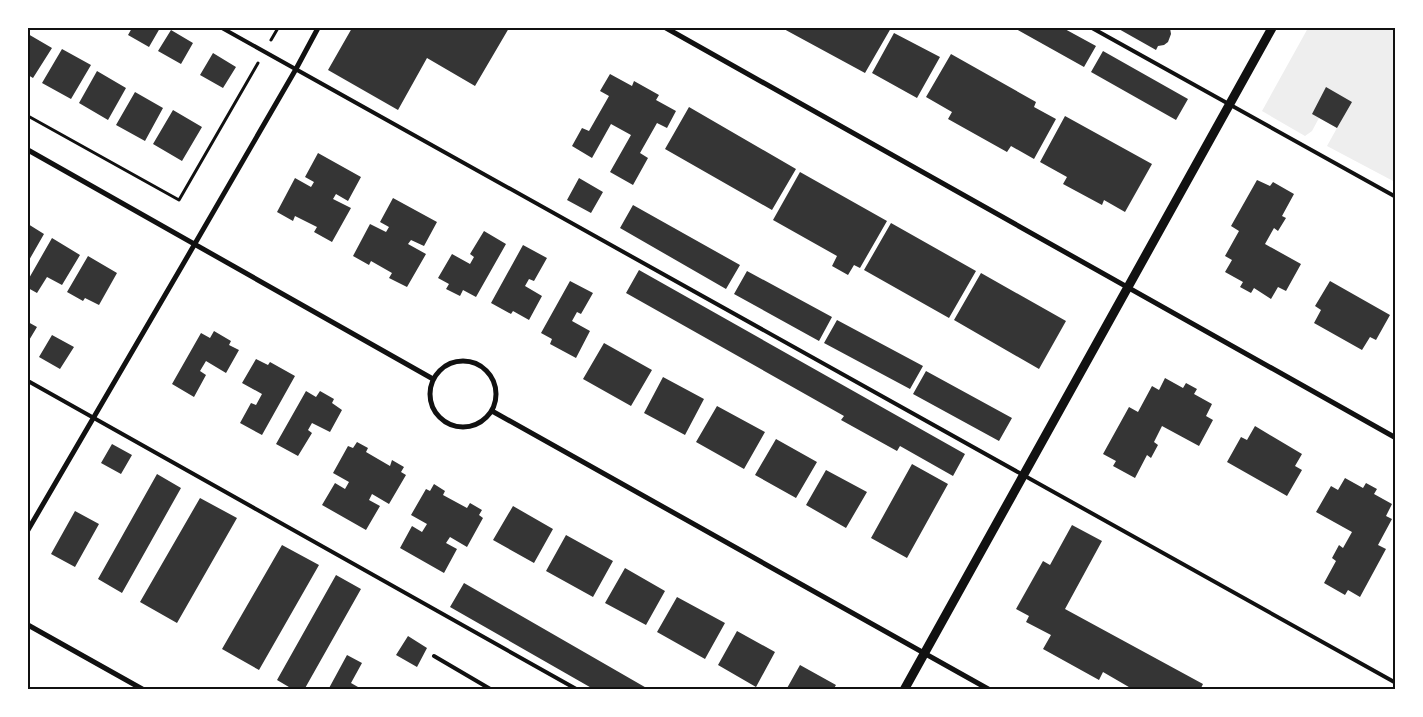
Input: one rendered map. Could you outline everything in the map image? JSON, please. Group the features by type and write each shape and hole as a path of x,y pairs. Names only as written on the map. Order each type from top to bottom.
{"street":[{"path":"28,530 195,244 318,28"},
{"path":"666,28 1396,438"},
{"path":"904,690 1272,28"},
{"path":"28,150 433,379"},
{"path":"459,361 470,362 480,366 489,374 494,384 496,402 492,411 481,422 471,426 461,428 450,425 440,419 430,401 433,379 440,370 449,364 459,361"},
{"path":"492,411 990,690"},
{"path":"28,625 144,690"}],"lane":[{"path":"222,28 1396,683"},
{"path":"1092,28 1396,198"},
{"path":"28,381 578,690"},
{"path":"434,656 492,690"}],"path":[{"path":"28,116 180,200 278,28"}],"shaded area":[{"path":"1308,28 1395,28 1395,182 1327,146 1337,128 1319,118 1312,131 1305,136 1262,111"}],"building":[{"path":"132,28 160,28 149,47 128,35"},
{"path":"352,28 509,28 475,86 427,58 398,110 328,70"},
{"path":"782,28 891,28 865,73"},
{"path":"1014,28 1063,28 1096,46 1084,67"},
{"path":"1117,28 1170,28 1171,34 1168,42 1158,46 1156,50"},
{"path":"171,30 193,43 181,64 158,51"},
{"path":"894,33 940,57 917,98 872,73"},
{"path":"28,34 52,48 33,78 28,75"},
{"path":"62,49 91,65 71,99 42,83"},
{"path":"1103,51 1188,99 1176,120 1091,72"},
{"path":"213,53 236,67 223,88 200,75"},
{"path":"951,54 1036,102 1034,107 1056,119 1034,159 1011,146 1007,152 948,119 952,112 926,97"},
{"path":"97,71 126,88 108,120 79,103"},
{"path":"610,74 632,86 634,81 659,95 656,100 676,111 667,128 657,123 640,153 648,158 633,185 610,172 631,135 611,124 592,158 572,146 582,128 589,131 609,96 600,91"},
{"path":"1326,87 1352,102 1337,128 1312,114"},
{"path":"135,92 163,108 145,141 116,125"},
{"path":"689,107 796,169 772,210 665,149"},
{"path":"173,110 202,127 182,161 153,144"},
{"path":"1065,116 1152,164 1125,212 1104,200 1102,205 1063,184 1067,177 1040,162"},
{"path":"318,153 361,177 348,201 336,194 333,199 351,208 332,242 314,232 317,227 295,216 293,221 277,212 295,178 311,187 314,182 305,177"},
{"path":"800,172 887,221 860,268 854,265 848,275 832,266 837,256 773,220"},
{"path":"579,178 603,192 591,213 567,200"},
{"path":"1257,180 1270,186 1273,182 1294,194 1282,216 1286,218 1278,231 1274,228 1265,244 1301,264 1286,291 1278,287 1271,299 1254,288 1251,293 1240,287 1243,282 1225,272 1232,260 1225,256 1239,231 1231,226"},
{"path":"393,198 437,222 424,246 411,240 408,244 426,254 407,287 389,278 392,273 371,261 369,265 353,256 370,224 386,232 389,227 380,222"},
{"path":"633,205 740,265 726,289 620,228"},
{"path":"891,223 976,271 949,318 864,270"},
{"path":"28,224 44,234 28,262"},
{"path":"484,231 506,244 476,297 463,290 460,296 446,289 449,284 438,278 452,254 470,264 474,257 470,254"},
{"path":"52,238 80,255 62,285 47,277 37,293 28,288 28,280"},
{"path":"523,245 547,258 534,281 529,279 525,286 542,296 529,320 513,311 511,314 491,303"},
{"path":"88,256 117,273 99,305 85,298 83,301 67,292"},
{"path":"639,270 965,454 953,476 900,446 897,451 841,420 844,416 626,293"},
{"path":"747,271 832,317 819,341 734,294"},
{"path":"981,273 1066,321 1039,369 954,320"},
{"path":"570,281 593,293 581,314 577,312 572,321 590,331 576,358 550,344 552,339 541,333"},
{"path":"1330,281 1390,315 1376,340 1370,337 1362,350 1314,323 1321,310 1315,306"},
{"path":"837,320 923,366 910,389 824,343"},
{"path":"28,322 37,327 28,342"},
{"path":"214,331 231,341 229,345 239,350 226,373 206,361 200,371 206,375 194,397 172,384 201,333 210,338"},
{"path":"52,335 74,347 60,369 39,357"},
{"path":"604,343 652,370 631,406 583,379"},
{"path":"256,359 268,365 270,362 295,376 262,435 240,423 251,403 256,405 262,394 242,383"},
{"path":"926,371 1012,418 999,441 913,394"},
{"path":"663,377 704,399 685,435 644,413"},
{"path":"1165,378 1183,388 1186,383 1197,389 1194,394 1212,404 1206,416 1213,420 1199,446 1162,426 1154,442 1158,445 1151,458 1147,455 1135,478 1113,466 1116,461 1103,454 1129,407 1138,412 1152,386 1159,390"},
{"path":"306,391 316,397 320,391 334,399 332,403 342,410 330,432 312,423 308,430 312,433 298,456 276,444"},
{"path":"717,406 765,432 744,469 696,442"},
{"path":"1255,426 1302,454 1295,466 1302,470 1287,496 1227,462 1241,437 1247,440"},
{"path":"776,439 817,462 796,498 755,475"},
{"path":"357,442 368,448 366,452 390,466 392,460 404,467 401,472 406,475 389,504 372,494 369,500 380,506 366,530 322,505 335,483 345,489 349,482 333,473 348,446 353,448"},
{"path":"112,444 132,455 121,474 101,463"},
{"path":"912,464 948,484 907,558 871,538"},
{"path":"826,470 867,492 846,528 806,505"},
{"path":"157,474 181,488 122,593 98,579"},
{"path":"1345,478 1363,488 1366,483 1377,489 1374,494 1392,504 1386,516 1392,519 1378,545 1386,549 1360,597 1348,590 1345,595 1324,583 1336,561 1332,558 1339,545 1343,548 1352,532 1316,512 1331,486 1338,490"},
{"path":"434,484 445,491 443,495 467,508 470,503 482,510 479,515 483,518 467,547 450,537 446,543 457,549 444,573 400,548 412,526 422,532 427,524 411,515 426,489 430,491"},
{"path":"200,498 237,518 177,623 140,602"},
{"path":"513,506 553,529 534,563 493,540"},
{"path":"75,511 99,524 75,567 51,554"},
{"path":"1072,525 1102,541 1065,609 1203,684 1200,690 1134,690 1103,672 1099,680 1043,649 1051,635 1026,622 1029,616 1016,609 1043,561 1050,565"},
{"path":"566,535 613,561 593,597 546,571"},
{"path":"282,545 319,565 259,670 222,649"},
{"path":"625,568 665,591 646,625 605,603"},
{"path":"336,575 361,589 304,690 294,690 277,680"},
{"path":"464,583 650,690 595,690 450,607"},
{"path":"677,597 725,623 705,659 657,632"},
{"path":"737,631 775,652 756,687 718,665"},
{"path":"408,636 427,648 417,667 396,655"},
{"path":"347,655 362,663 351,683 358,687 357,690 328,690"},
{"path":"800,665 836,685 833,690 786,690"}]}
